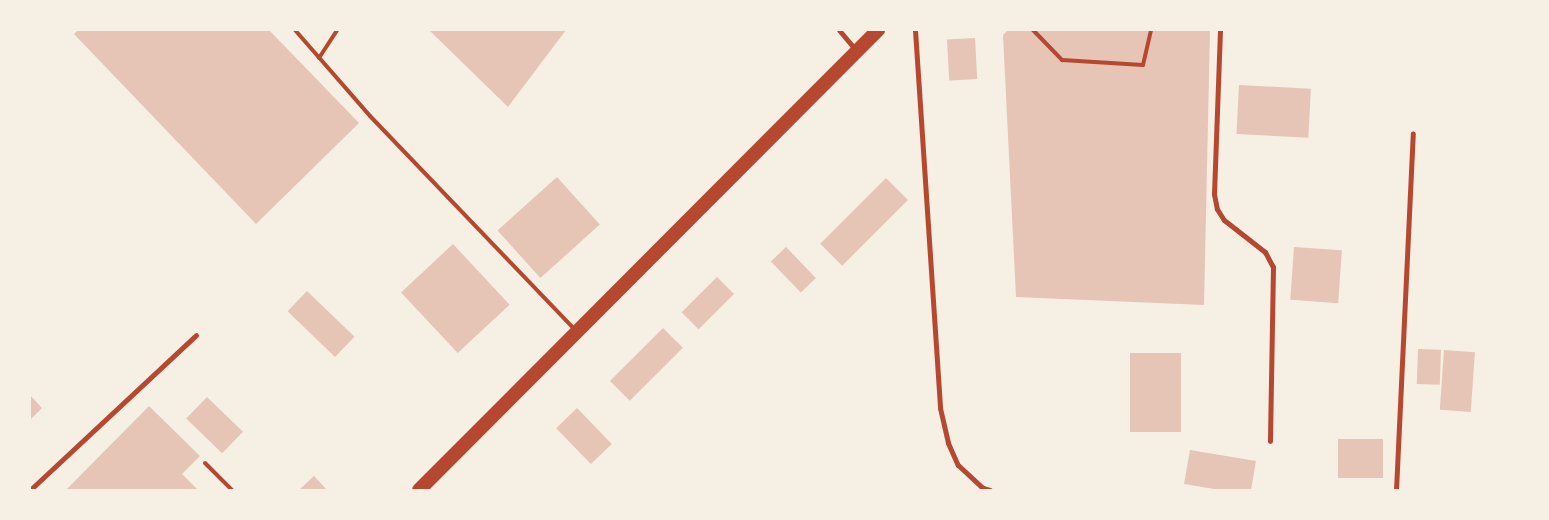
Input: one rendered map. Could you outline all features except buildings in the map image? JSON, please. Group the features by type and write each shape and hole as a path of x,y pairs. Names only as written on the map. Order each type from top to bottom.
{"highway":[{"path":"418,490 878,30"}],"street":[{"path":"839,30 857,50"},
{"path":"915,30 940,408 948,443 958,464 983,488 990,490"},
{"path":"1220,30 1214,194 1217,209 1224,220 1265,252 1273,267 1270,441"},
{"path":"1396,490 1413,134"},
{"path":"30,490 196,335"}],"lane":[{"path":"295,30 370,116 576,331"},
{"path":"319,58 338,30"},
{"path":"1033,30 1062,60 1143,65 1151,30"},
{"path":"205,463 232,490"}]}
